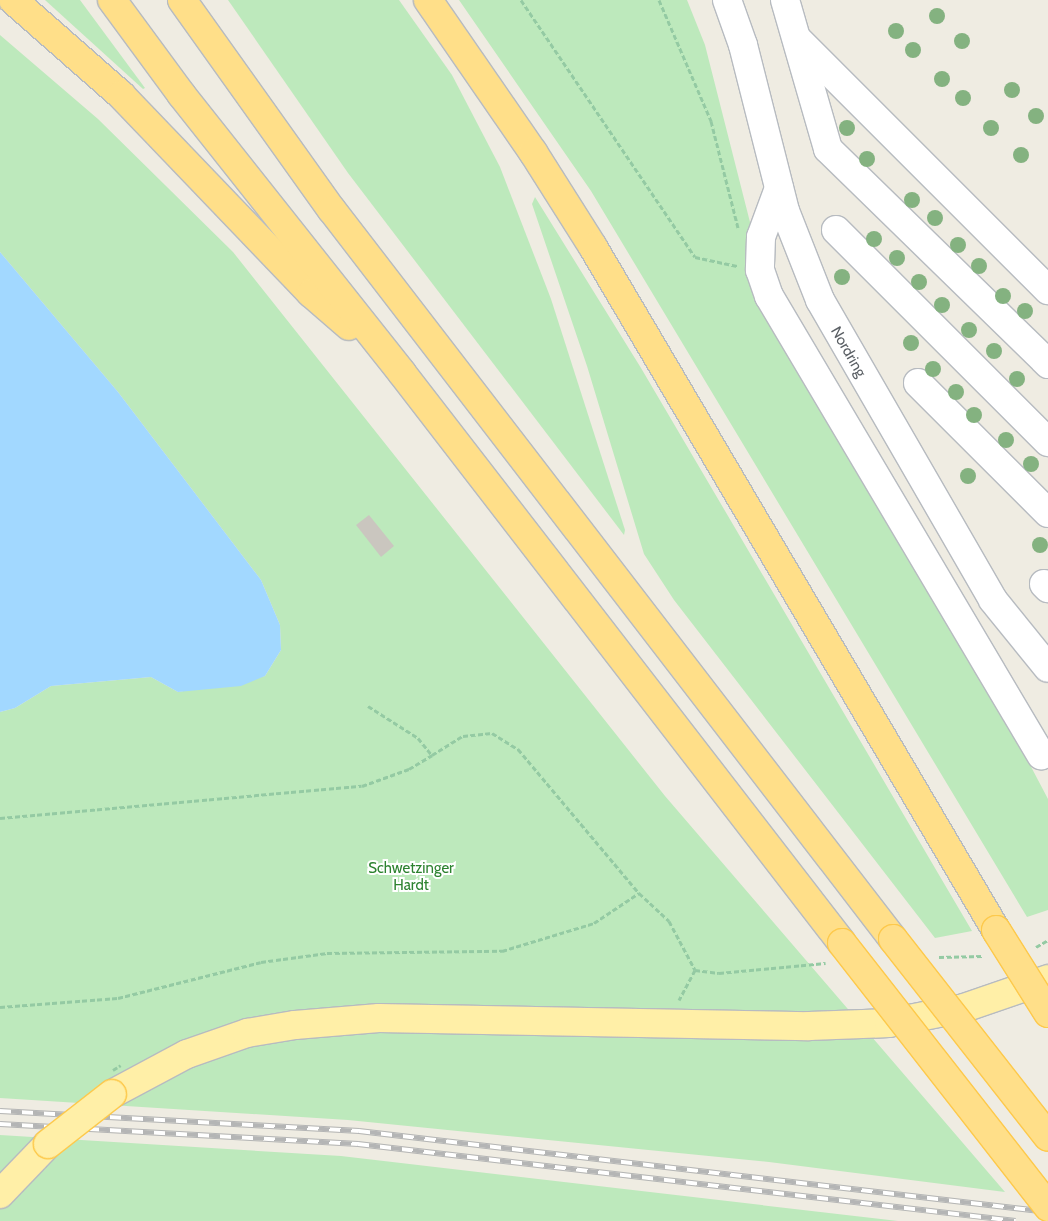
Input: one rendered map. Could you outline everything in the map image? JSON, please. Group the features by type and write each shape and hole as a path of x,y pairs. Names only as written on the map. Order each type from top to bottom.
{"highway":[{"path":"12,0 121,95 311,293 402,373"},
{"path":"112,0 181,94 402,373 1048,1207"},
{"path":"182,0 332,210 893,939 1048,1137"},
{"path":"428,0 533,152 593,247 996,930 1048,1013"}],"main road":[{"path":"0,1194 48,1144 112,1094 187,1054 247,1033 295,1024 379,1018 809,1026 889,1023 964,1008 1048,979"}],"street":[{"name":"Nordring","path":"727,0 743,45 779,188 804,265 832,325 993,600 1048,668"},
{"path":"786,0 828,149 1048,364"},
{"path":"796,38 1048,290"},
{"path":"779,188 761,237 760,270 781,317 1041,755"},
{"path":"836,230 1048,442"},
{"path":"918,383 1048,513"}],"path":[{"path":"521,0 694,257 760,270"},
{"path":"659,0 711,120 739,232"},
{"path":"368,706 418,738 432,755"},
{"path":"0,818 362,786 409,769 463,736 492,733 518,749 538,769 639,893 669,921 695,970 682,990 679,1003"},
{"path":"0,1007 118,998 261,962 327,953 502,951 594,923 639,893"}],"green space":[{"path":"45,0 80,0 145,88 143,89"},
{"path":"228,0 399,0 452,75 500,167 551,299 625,530 624,535 348,173"},
{"path":"459,0 687,0 705,45 753,234 768,319 1018,742 1048,799 1048,910 1027,917 591,191"},
{"name":"Schwetzinger Hardt","path":"0,35 98,119 233,252 665,796 1005,1192 769,1162 348,1120 0,1098 0,712 15,708 51,686 151,677 178,692 265,676 281,650 280,625 261,580 118,392 0,252"},
{"path":"535,197 641,368 972,931 935,938 674,600 644,554 587,366 532,204"},
{"path":"0,1135 341,1156 898,1221 0,1221"}],"water":[{"path":"0,252 118,392 261,580 280,625 281,650 265,676 241,686 178,692 151,677 51,686 15,708 0,712"}],"building":[{"path":"369,515 394,546 381,557 356,525"}],"railway":[{"path":"0,1111 359,1131 1048,1212"},
{"path":"0,1124 358,1144 1016,1221"}]}
